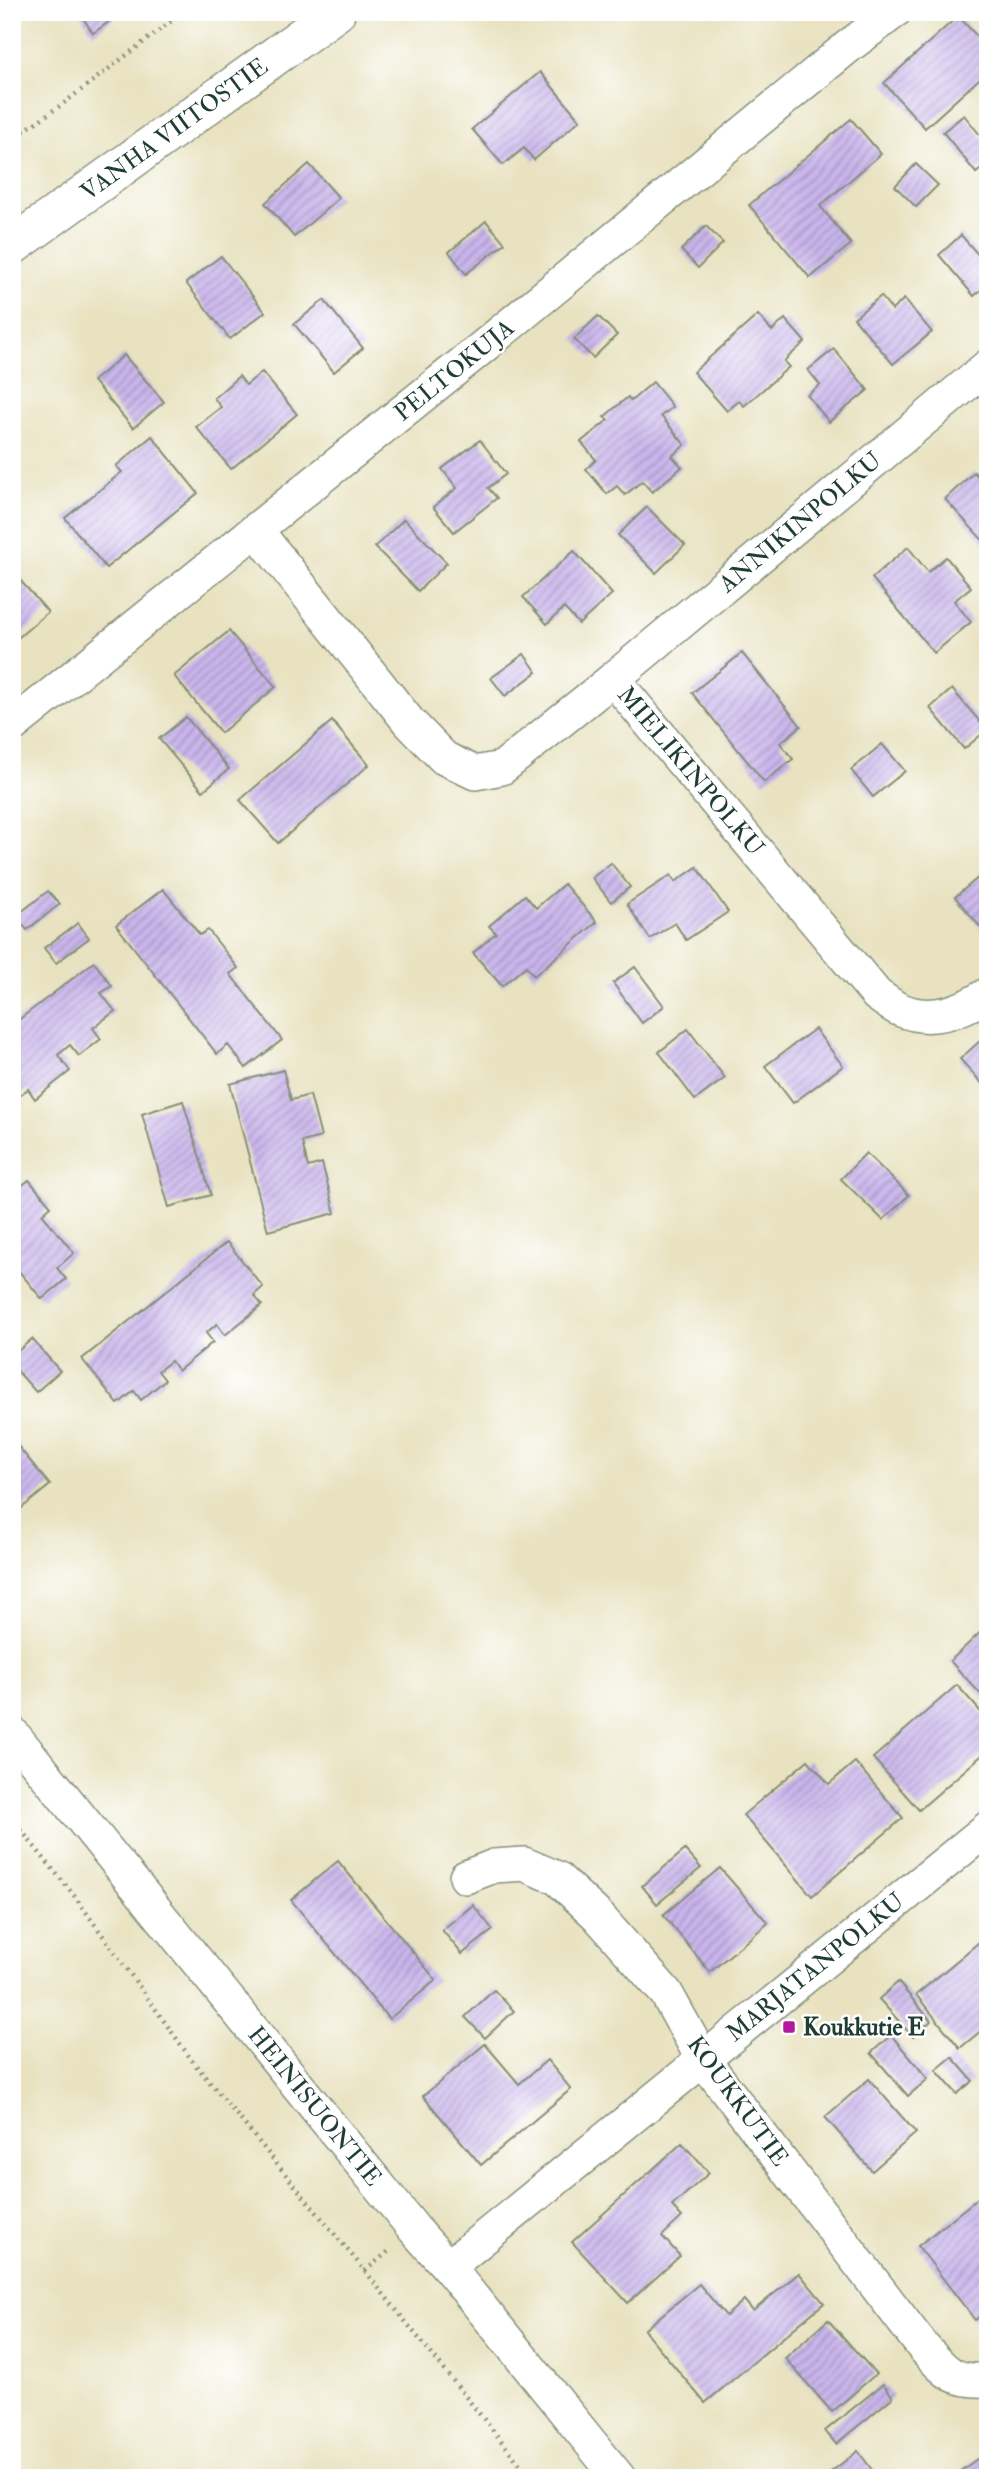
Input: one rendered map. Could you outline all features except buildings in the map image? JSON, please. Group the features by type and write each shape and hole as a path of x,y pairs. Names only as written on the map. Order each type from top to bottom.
{"main road":[{"name":"VANHA VIITOSTIE","path":"12,246 336,12"}],"street":[{"name":"PELTOKUJA","path":"12,726 894,12"},
{"name":"ANNIKINPOLKU","path":"613,678 988,366"},
{"name":"MIELIKINPOLKU","path":"256,530 410,722 444,758 475,773 502,768 613,678 877,995 901,1010 932,1016 965,1009 988,994"},
{"name":"HEINISUONTIE","path":"12,1733 619,2478"},
{"name":"MARJATANPOLKU","path":"448,2267 988,1828"},
{"name":"KOUKKUTIE","path":"466,1877 494,1866 524,1864 557,1878 598,1916 666,1993 702,2058 923,2347 944,2370 965,2381 988,2380"}],"path":[{"path":"12,139 64,103 183,12"},
{"path":"12,1819 73,1894 194,2063 531,2478"}],"place":[{"name":"Koukkutie E","path":"789,2027"}]}
